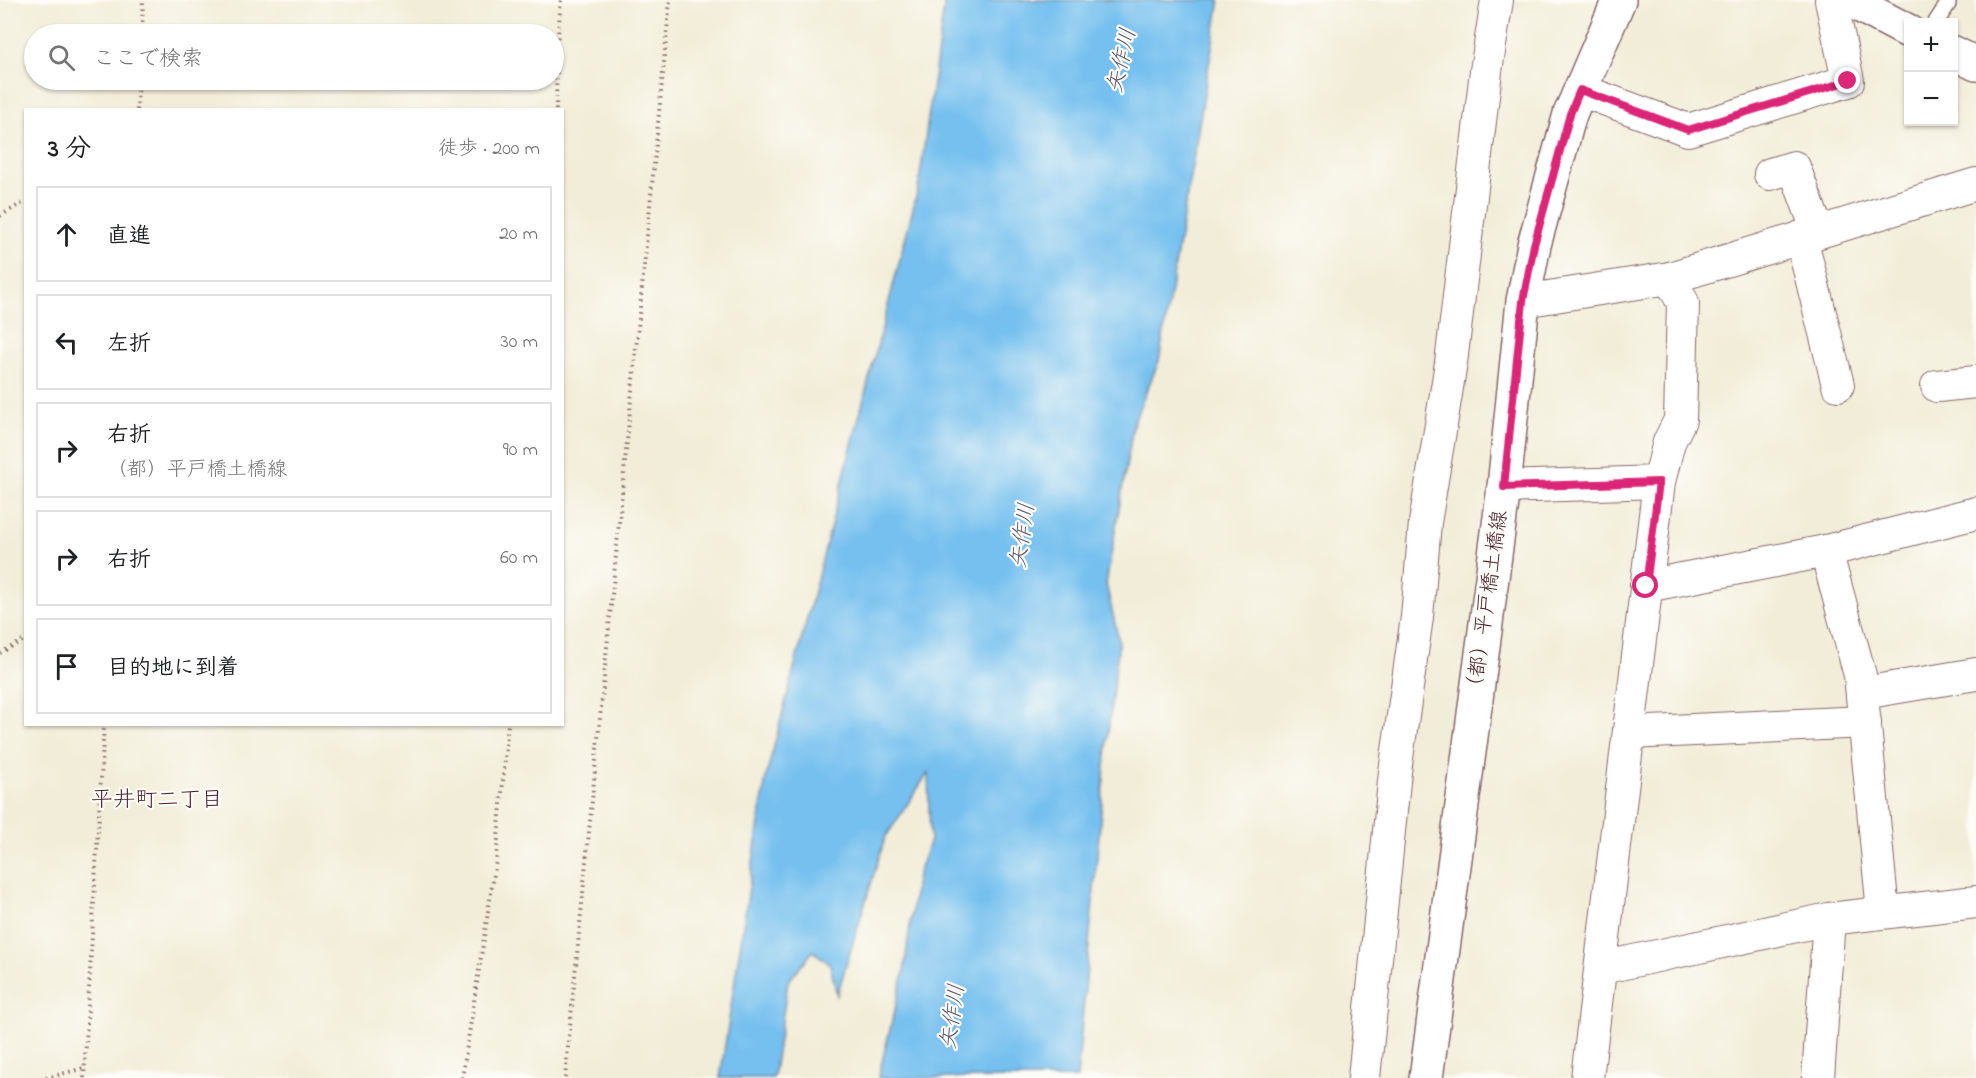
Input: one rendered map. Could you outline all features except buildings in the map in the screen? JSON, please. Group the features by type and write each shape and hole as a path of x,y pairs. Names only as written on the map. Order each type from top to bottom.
{"main road":[{"name":"（都）平戸橋土橋線","path":"1426,1078 1504,487 1523,301 1534,245 1570,114 1619,0"},
{"path":"1849,0 1904,29"},
{"path":"1958,55 1976,64"}],"street":[{"path":"1364,1078 1395,772 1417,617 1425,523 1451,363 1497,0"},
{"path":"1580,90 1688,130 1848,81 1831,0"},
{"path":"1770,174 1794,167 1810,235 1838,385"},
{"path":"1523,301 1670,278 1976,184"},
{"path":"1587,1078 1659,482 1669,442 1680,420 1683,303 1670,278"},
{"path":"1937,386 1976,382"},
{"path":"1504,487 1659,482"},
{"path":"1646,586 1826,552 1976,513"},
{"path":"1826,552 1860,675 1883,912"},
{"path":"1629,733 1864,707 1976,674"},
{"path":"1601,968 1829,919 1976,902"},
{"path":"1818,1078 1829,919"}],"lane":[{"path":"1939,18 1948,4 1948,0"}],"path":[{"path":"142,24 143,0"},
{"path":"559,24 561,0"},
{"path":"565,1078 670,0"},
{"path":"137,108 138,90"},
{"path":"556,90 556,108"},
{"path":"0,216 24,202"},
{"path":"0,653 24,640"},
{"path":"84,1078 104,726"},
{"path":"462,1078 496,861 508,726"},
{"path":"46,1078 84,1068"}],"water":[{"name":"矢作川","path":"945,0 1220,0 1159,361 1134,421 1106,584 1119,641 1109,723 1077,1078 878,1078 904,972 916,879 930,840 928,773 885,838 837,995 830,964 813,951 788,982 773,1078 720,1078 766,777 918,189"}],"district":[{"name":"平井町二丁目","path":"157,801"}],"route":[{"path":"1646,586 1659,482 1504,487 1523,301 1534,245 1570,114 1580,90 1688,130 1848,81"}]}
